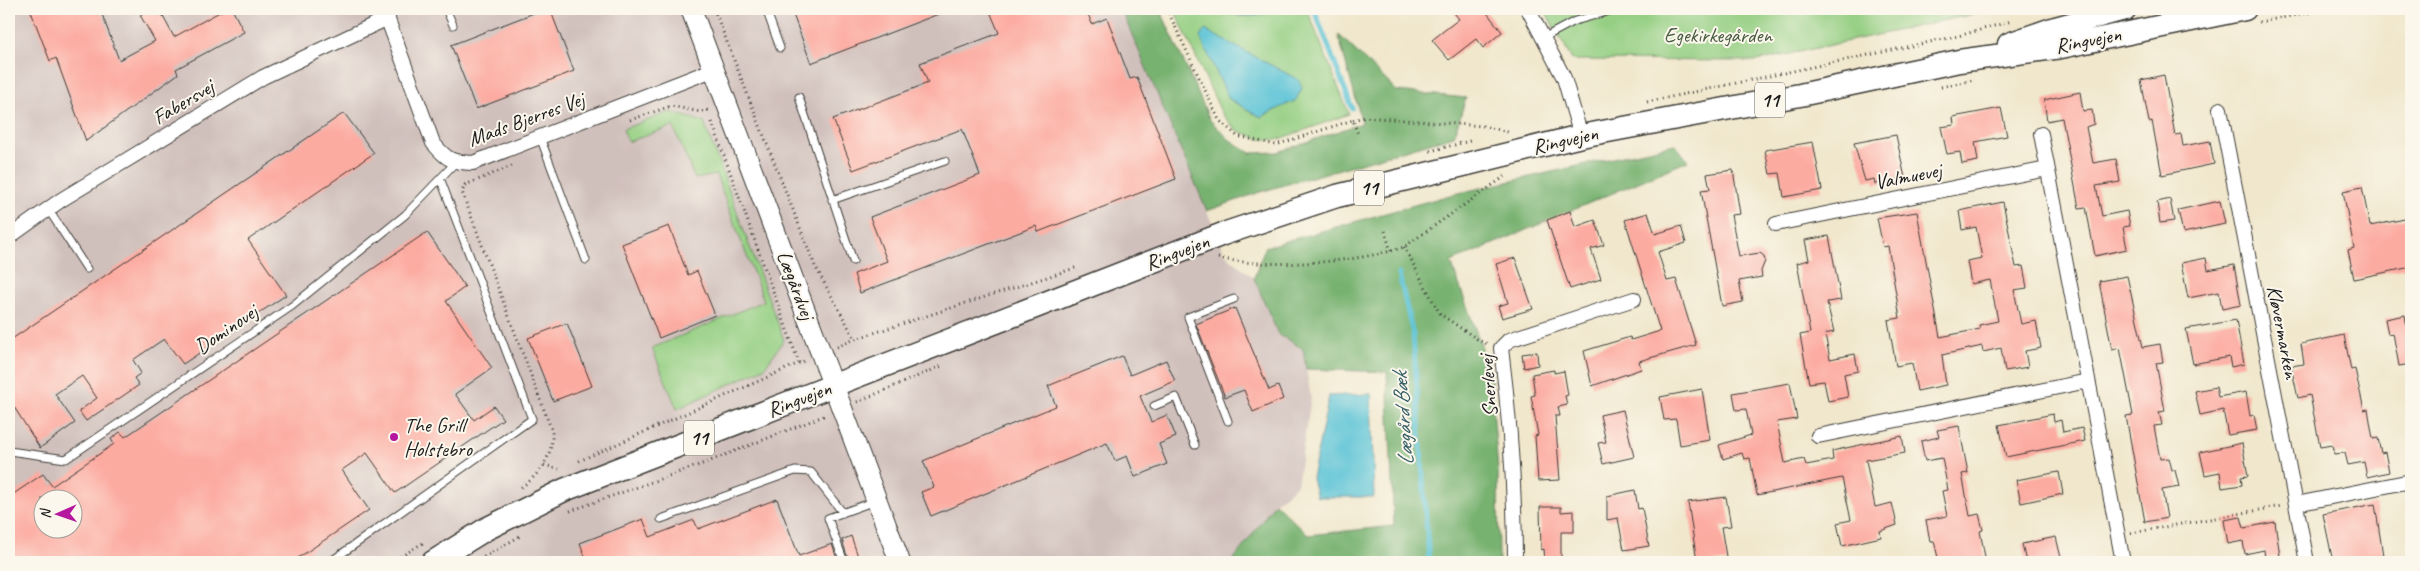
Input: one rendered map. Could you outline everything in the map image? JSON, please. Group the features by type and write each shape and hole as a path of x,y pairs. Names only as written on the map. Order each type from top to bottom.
{"main road":[{"name":"Ringvejen","path":"1959,60 2055,28 2125,9"},
{"name":"Ringvejen","path":"429,553 486,529 564,490 1272,217 1405,178 1581,136 1800,95 1959,60 2061,47 2250,16"}],"street":[{"name":"Lægårdvej","path":"691,9 900,562"},
{"path":"1528,9 1564,78 1581,136"},
{"name":"Mads Bjerres Vej","path":"386,13 434,143 444,157 456,162 473,163 715,69"},
{"name":"Fabersvej","path":"9,237 48,209 263,77 386,13"},
{"name":"Kløvermarken","path":"2220,109 2308,562"},
{"path":"2041,134 2123,562"},
{"name":"Valmuevej","path":"1776,224 2047,169"},
{"name":"Snerlevej","path":"1515,562 1515,491 1510,413 1501,348 1509,340 1634,299"},
{"path":"1818,436 2088,382"},
{"path":"2296,504 2411,481"}],"lane":[{"path":"446,9 452,25"},
{"path":"766,9 780,48"},
{"path":"1543,38 1575,21 1618,9"},
{"path":"799,97 853,261"},
{"path":"540,137 586,260"},
{"path":"832,200 946,161"},
{"name":"Dominovej","path":"9,451 66,459 292,306 405,215 456,162"},
{"path":"330,562 532,419 440,178"},
{"path":"48,209 87,269"},
{"path":"1228,421 1188,318 1234,299"},
{"path":"1154,406 1176,397 1195,445"},
{"path":"661,520 795,471 811,472 843,513"},
{"path":"844,562 828,518 877,500"}],"path":[{"path":"714,9 815,266 855,339"},
{"path":"1167,9 1218,120 1237,136 1276,145 1365,117 1483,126 1508,132"},
{"path":"2250,16 2329,9"},
{"path":"1644,103 1958,36 2019,19"},
{"path":"696,77 799,363"},
{"path":"1933,88 1982,79"},
{"path":"621,123 671,106 701,112 708,110"},
{"path":"1353,120 1358,134"},
{"path":"517,490 533,478 544,465 553,443 552,432 462,192 465,185 519,163"},
{"path":"1224,254 1215,257 1241,263 1308,263 1391,252 1404,247 1513,171 1494,175"},
{"path":"1385,231 1391,252"},
{"path":"1404,247 1440,314 1480,342 1501,348"},
{"path":"571,465 822,354"},
{"path":"567,512 705,463 843,409 948,364"},
{"path":"544,465 556,470 563,468"},
{"path":"2118,536 2296,504"},
{"path":"475,562 526,532"},
{"path":"392,562 429,553"}],"shaded area":[{"path":"9,9 1121,9 1225,254 1254,278 1278,334 1303,350 1311,399 1297,485 1275,503 1232,562 9,562"}],"green space":[{"path":"1121,9 1160,9 1210,120 1230,140 1250,153 1278,152 1362,123 1338,34 1397,91 1466,98 1454,136 1260,192 1207,211"},
{"path":"1174,9 1223,9 1240,17 1266,13 1272,9 1307,9 1349,114 1277,140 1260,139 1236,130 1222,114","holes":["1229,99 1296,100 1261,117"]},
{"name":"Egekirkegården","path":"1544,9 1997,9 1757,61 1572,60"},
{"path":"670,112 704,122 784,340 764,368 677,409 652,348 764,301 716,175 695,179 673,126 628,142 623,129"},
{"path":"1675,144 1688,161 1451,262 1490,370 1498,470 1499,562 1232,562 1275,503 1308,535 1394,526 1387,372 1306,369 1303,349 1278,334 1254,278 1265,247 1450,195"}],"water":[{"path":"1223,9 1272,9 1260,15 1248,16 1235,14"},
{"path":"1205,30 1299,80 1302,88 1296,100 1261,117 1229,99 1200,37"},
{"path":"1371,394 1374,497 1317,497 1312,478 1329,396"}],"building":[{"path":"30,9 100,9 119,60 155,41 140,15 143,13 141,9 159,9 174,37 225,9 232,9 244,32 176,69 178,74 86,141 56,58 50,61"},
{"path":"544,9 550,9 574,71 476,109 451,45"},
{"path":"791,9 949,9 949,10 811,63"},
{"path":"989,9 1086,9 1092,24 1107,18 1130,79 1137,77 1176,179 1038,232 1036,226 860,293 854,274 887,261 870,217 980,175 962,129 853,170 833,119 928,83 920,63 999,33"},
{"path":"1451,9 1484,9 1502,32 1483,48 1476,39 1449,60 1432,40 1459,19"},
{"path":"2164,75 2175,135 2181,134 2183,146 2210,141 2214,164 2162,175 2152,121 2149,122 2141,80"},
{"path":"2080,92 2083,111 2092,110 2094,124 2086,127 2093,163 2116,159 2120,182 2096,186 2102,216 2127,211 2130,226 2123,227 2127,249 2095,256 2086,207 2079,208 2062,118 2047,121 2044,100"},
{"path":"2001,108 2007,136 1975,142 1978,161 1962,164 1960,152 1947,154 1941,127 1954,125 1953,117"},
{"path":"344,113 374,153 248,240 286,295 183,364 164,339 133,360 141,373 134,378 139,385 86,421 79,411 97,398 82,376 55,394 75,423 40,448 9,399 9,341"},
{"path":"1896,135 1905,178 1875,184 1874,179 1865,181 1854,143"},
{"path":"1813,142 1822,190 1784,197 1780,173 1770,174 1765,150"},
{"path":"1733,170 1740,214 1731,215 1739,256 1760,253 1764,256 1765,261 1761,271 1762,277 1739,281 1743,302 1722,306 1701,190 1710,189 1707,174"},
{"path":"2362,187 2370,226 2410,218 2411,267 2354,279 2348,250 2354,248 2343,191"},
{"path":"2170,199 2174,221 2160,223 2157,202"},
{"path":"2220,201 2225,224 2183,233 2178,210"},
{"path":"2003,202 2016,267 2023,266 2027,288 2014,290 2021,324 2036,321 2041,348 2025,351 2028,367 2005,371 2001,348 1983,352 1982,346 1942,355 1946,385 1917,391 1912,363 1896,366 1888,320 1900,318 1888,246 1883,247 1877,218 1917,212 1940,337 1980,329 1979,325 1998,321 1990,280 1971,284 1967,261 1982,258 1976,227 1962,230 1959,211"},
{"path":"1570,211 1575,227 1595,220 1604,245 1591,249 1601,279 1570,289 1547,220"},
{"path":"1648,213 1655,234 1681,226 1686,243 1658,252 1667,281 1676,279 1696,345 1639,361 1641,369 1592,386 1584,351 1630,337 1631,340 1660,331 1625,220"},
{"path":"669,226 688,275 697,271 715,315 659,338 622,244"},
{"path":"427,232 465,287 446,301 492,368 455,394 474,420 494,406 503,419 395,493 367,453 342,470 369,510 292,562 9,562 9,497 43,474 52,486 114,444 111,439 120,432 125,437"},
{"path":"1829,236 1841,300 1827,302 1834,332 1825,334 1830,359 1855,354 1858,371 1844,374 1848,397 1828,401 1824,381 1809,383 1800,335 1810,333 1797,263 1809,260 1805,240"},
{"path":"1515,258 1533,309 1502,318 1498,306 1508,303 1496,264"},
{"path":"2206,258 2208,270 2234,265 2241,305 2222,309 2219,292 2188,298 2181,263"},
{"path":"2127,276 2143,347 2160,344 2163,362 2156,363 2165,411 2159,412 2162,425 2154,426 2160,459 2169,458 2172,470 2175,470 2179,487 2162,490 2167,518 2145,522 2126,416 2133,415 2120,348 2112,350 2099,281"},
{"path":"1235,308 1269,390 1278,386 1283,399 1253,412 1244,390 1225,397 1196,324"},
{"path":"2405,315 2407,328 2411,327 2411,364 2399,366 2393,333 2388,334 2385,319"},
{"path":"2236,320 2244,364 2231,367 2229,357 2193,364 2186,329"},
{"path":"567,323 592,386 553,401 528,338"},
{"path":"2344,335 2351,370 2355,369 2364,410 2368,409 2373,439 2378,438 2381,453 2385,452 2389,472 2367,477 2364,462 2348,465 2345,453 2334,454 2332,445 2320,447 2310,395 2298,398 2291,366 2304,364 2301,344"},
{"path":"1537,352 1538,365 1524,368 1522,354"},
{"path":"1122,356 1130,375 1166,360 1175,381 1140,396 1151,422 1167,415 1176,437 1159,444 1167,464 1135,477 1127,456 1115,461 1107,443 931,516 921,492 934,487 923,461 1056,406 1048,386"},
{"path":"1554,370 1554,373 1564,371 1568,395 1565,396 1567,405 1558,407 1560,416 1555,416 1560,480 1538,481 1535,436 1538,435 1531,396 1535,395 1532,374"},
{"path":"1790,383 1797,419 1777,422 1785,463 1804,459 1806,465 1833,460 1832,451 1902,436 1905,453 1866,460 1875,507 1892,503 1897,525 1880,531 1881,537 1842,546 1837,523 1851,520 1842,478 1757,495 1750,458 1744,459 1742,453 1723,459 1719,445 1751,435 1746,409 1736,410 1733,393"},
{"path":"2216,387 2218,397 2246,392 2250,416 2254,415 2257,430 2228,435 2223,410 2200,415 2195,391"},
{"path":"1702,389 1710,440 1680,445 1676,419 1664,420 1660,397"},
{"path":"1623,410 1634,457 1603,464 1598,443 1606,442 1600,415"},
{"path":"2053,414 2054,422 2061,420 2063,432 2082,428 2085,441 2006,457 1999,425"},
{"path":"1959,426 1968,473 1962,474 1970,516 1979,514 1983,530 1980,531 1986,562 1939,562 1934,541 1930,541 1926,520 1947,516 1942,491 1948,490 1942,458 1925,461 1921,441 1939,437 1937,430"},
{"path":"2242,443 2248,476 2241,477 2242,485 2222,488 2220,472 2205,475 2200,452"},
{"path":"2059,472 2063,494 2021,503 2016,480"},
{"path":"1635,490 1638,509 1642,508 1649,546 1624,550 1618,518 1607,520 1607,496"},
{"path":"1726,497 1731,526 1721,527 1727,562 1697,562 1688,502"},
{"path":"777,499 799,556 832,544 838,562 587,562 580,543 643,519 650,537 694,520 698,529"},
{"path":"2375,504 2384,562 2333,562 2323,514"},
{"path":"1540,507 1561,507 1561,512 1574,511 1574,532 1561,532 1561,562 1545,562 1544,549 1541,550"},
{"path":"2241,517 2244,528 2275,522 2280,556 2265,559 2264,550 2245,554 2243,541 2228,544 2224,520"},
{"path":"851,536 860,562 849,562 842,540"},
{"path":"2056,537 2062,562 2026,562 2022,544"}],"waterway":[{"name":"Lægård Bæk","path":"1314,9 1352,108"},
{"name":"Lægård Bæk","path":"1399,274 1413,335 1429,562"}],"place":[{"name":"The Grill Holstebro","path":"394,437"}]}
